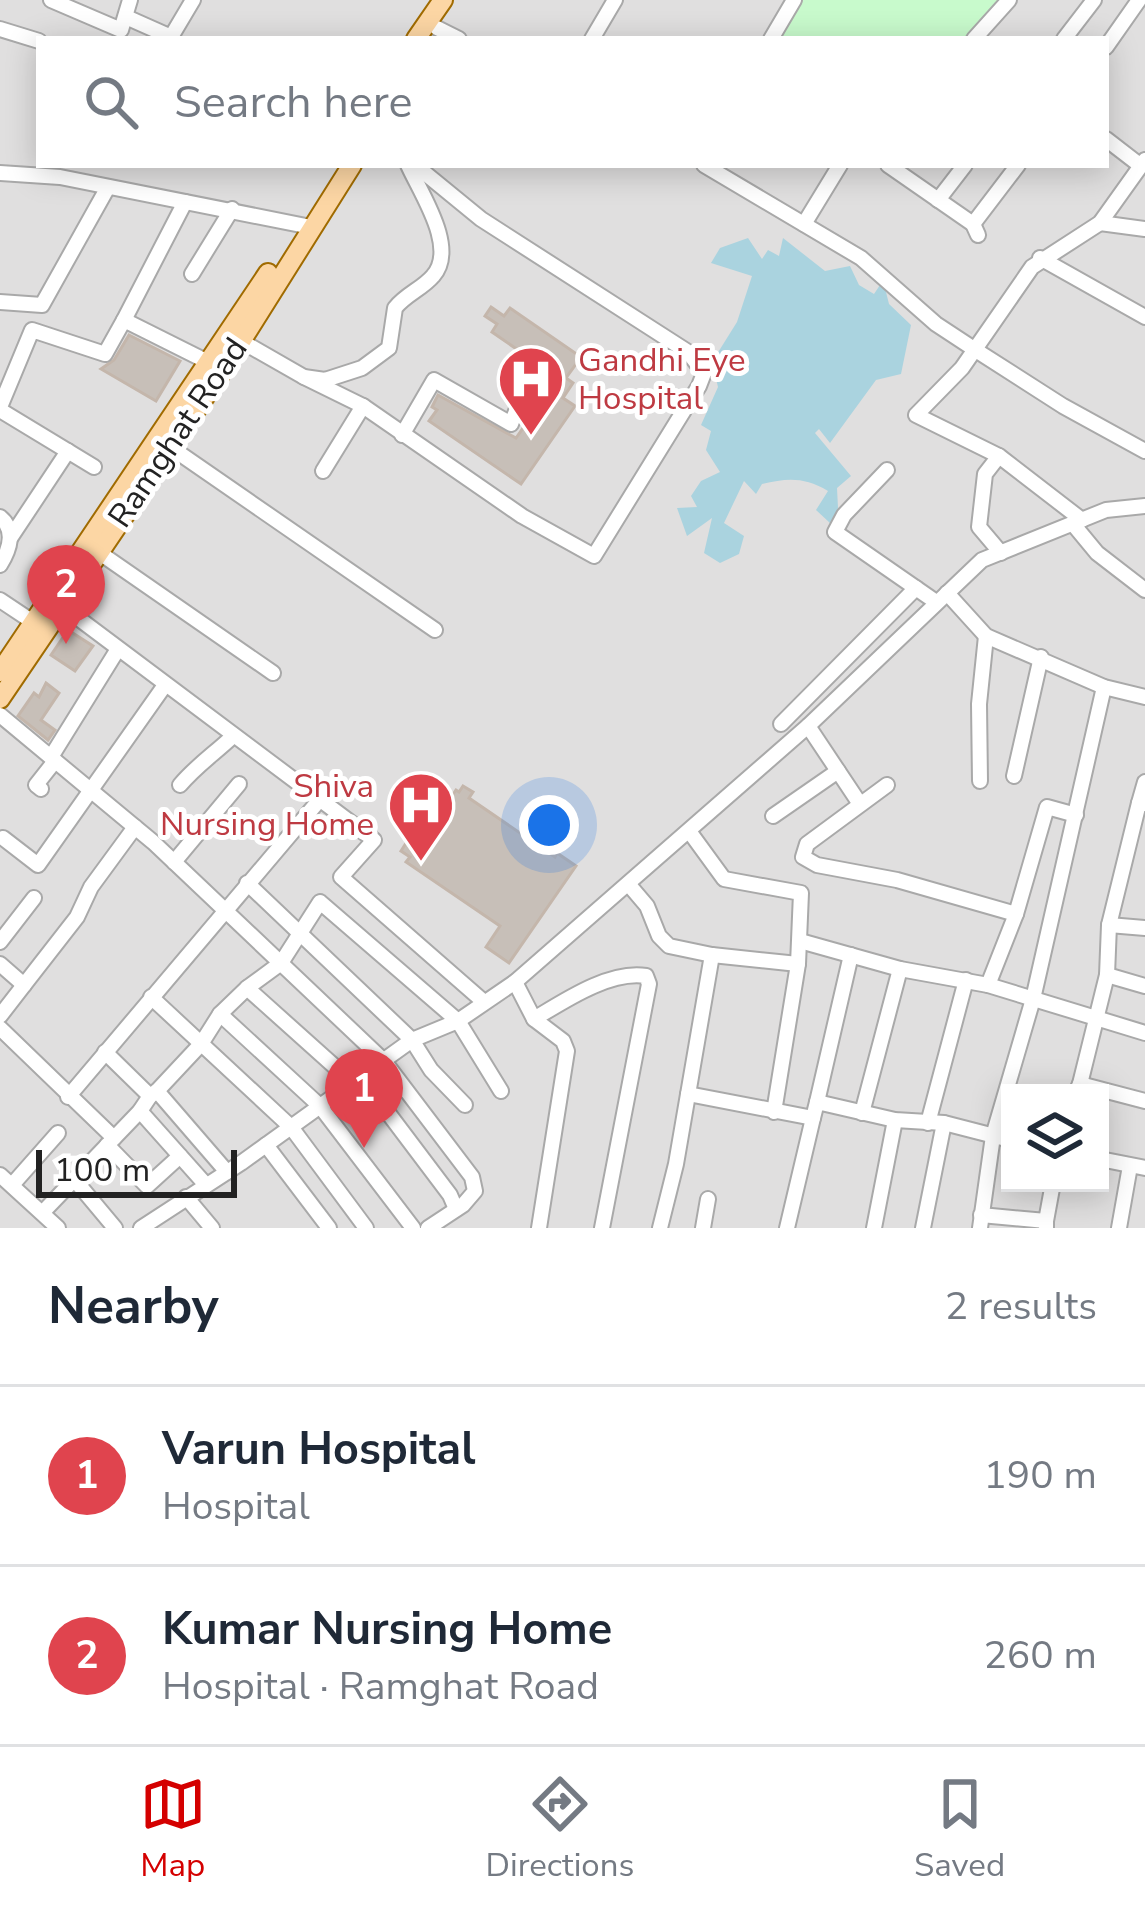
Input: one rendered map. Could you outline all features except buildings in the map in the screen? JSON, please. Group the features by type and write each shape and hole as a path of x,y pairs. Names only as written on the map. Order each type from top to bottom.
{"main road":[{"path":"418,36 443,0"},
{"path":"433,33 455,0"},
{"name":"Ramghat Road","path":"0,699 235,338 336,168"},
{"name":"Ramghat Road","path":"305,226 350,168"},
{"name":"Ramghat Road","path":"0,672 165,443 210,363 235,338"}],"street":[{"path":"51,0 121,29 165,36"},
{"path":"121,29 130,0"},
{"path":"172,36 193,0"},
{"path":"594,36 615,0"},
{"path":"773,36 794,0"},
{"path":"977,36 1009,0"},
{"path":"1066,36 1094,0"},
{"path":"1109,42 1139,0"},
{"path":"0,29 36,40"},
{"path":"1109,141 1143,163 1100,223 1040,258 962,368 916,415 999,456 1078,522 1097,553 1145,590"},
{"path":"304,377 338,376 378,358 389,348 395,308 439,271 438,232 413,168"},
{"path":"235,338 363,406 521,516 593,556 704,373 688,352 481,219 416,168"},
{"path":"709,168 861,258 936,324 974,349 1145,451"},
{"path":"804,224 838,168"},
{"path":"892,168 976,229 1016,168"},
{"path":"938,200 963,168"},
{"path":"0,173 62,171 108,188 305,226"},
{"path":"0,302 42,305 108,188"},
{"path":"94,467 0,408 32,330 105,354 185,202"},
{"path":"192,274 232,209"},
{"path":"1100,223 1145,229"},
{"path":"1040,258 1145,317"},
{"path":"124,320 210,363"},
{"path":"402,435 434,380 511,424 524,391"},
{"path":"323,471 363,406"},
{"path":"165,443 435,630"},
{"path":"0,565 11,537 68,451"},
{"path":"999,456 985,475 979,527 1001,553"},
{"path":"887,470 844,515 835,532 916,589 942,598 986,636 1104,687 1145,697"},
{"path":"141,1228 412,1040 458,1021 515,982 808,726 982,560 1106,511 1145,506"},
{"path":"0,517 8,524 11,537"},
{"path":"98,551 273,673"},
{"path":"781,724 916,589"},
{"path":"0,600 33,622"},
{"path":"62,606 374,840 341,878 484,1002"},
{"path":"980,781 979,704 986,636"},
{"path":"41,789 36,785 118,649"},
{"path":"1014,776 1041,657"},
{"path":"3,838 38,865 165,685"},
{"path":"1052,1192 1046,1225 980,1222 993,1136 1033,999 1104,687"},
{"path":"0,715 174,862 384,1061 472,1177 476,1191 428,1228"},
{"path":"808,726 860,804"},
{"path":"180,784 201,760 232,737"},
{"path":"773,816 838,771"},
{"path":"1079,1084 1107,975 1109,925 1145,782"},
{"path":"174,862 239,784"},
{"path":"887,785 807,844 802,850 808,862 897,880 1016,914"},
{"path":"68,1097 322,797"},
{"path":"988,985 1016,914 1047,807 1076,815"},
{"path":"0,1016 77,917 91,887 135,827"},
{"path":"688,831 724,879 801,893 798,964 774,1112"},
{"path":"247,883 412,1040 431,1070 464,1105"},
{"path":"630,886 647,906 663,942 712,956 798,964"},
{"path":"0,942 34,898"},
{"path":"43,1212 201,1044 220,1013 281,963 320,902 458,1021 501,1091"},
{"path":"1109,925 1145,928"},
{"path":"800,941 900,969 988,985 1145,1034"},
{"path":"787,1228 850,955"},
{"path":"660,1228 676,1165 712,956"},
{"path":"0,964 24,985"},
{"path":"862,1113 900,969"},
{"path":"534,1019 596,986 637,974 646,976 649,984 602,1228"},
{"path":"1107,975 1145,986"},
{"path":"928,1123 966,980"},
{"path":"515,982 534,1019 563,1041 567,1063 539,1228"},
{"path":"247,988 357,1080 450,1195 456,1209"},
{"path":"151,997 291,1127 366,1228"},
{"path":"220,1013 320,1106 413,1228"},
{"path":"0,1028 111,1142 146,1186 180,1156"},
{"path":"105,1052 153,1093 227,1172"},
{"path":"688,1094 774,1112 862,1113 944,1123 1001,1138"},
{"path":"1109,1095 1145,1101"},
{"path":"140,1112 206,1185"},
{"path":"874,1228 895,1120"},
{"path":"923,1228 944,1123"},
{"path":"58,1132 6,1180 58,1228"},
{"path":"266,1145 329,1228"},
{"path":"1119,1228 1137,1167"},
{"path":"74,1179 115,1228"},
{"path":"186,1198 212,1228"},
{"path":"703,1228 708,1199"}],"shaded area":[{"path":"0,0 1145,0 1145,1228 0,1228"}],"green space":[{"path":"794,0 1009,0 977,36 773,36"}],"water":[{"path":"748,238 762,259 768,250 779,256 783,238 825,271 850,266 859,285 874,294 880,285 885,288 889,304 911,325 901,374 876,380 830,443 819,429 815,433 851,476 837,488 838,508 830,523 816,510 828,491 819,486 780,481 762,484 756,494 744,481 724,523 744,536 739,554 720,563 704,553 712,518 687,536 677,508 697,507 691,496 701,481 720,472 706,450 711,431 701,425 718,387 712,362 737,322 752,276 711,263 720,248"}],"place":[{"name":"Gandhi Eye Hospital","path":"531,438"},
{"name":"Kumar Nursing Home","path":"66,644"},
{"name":"Shiva Nursing Home","path":"421,864"},
{"name":"Varun Hospital","path":"364,1148"}]}
